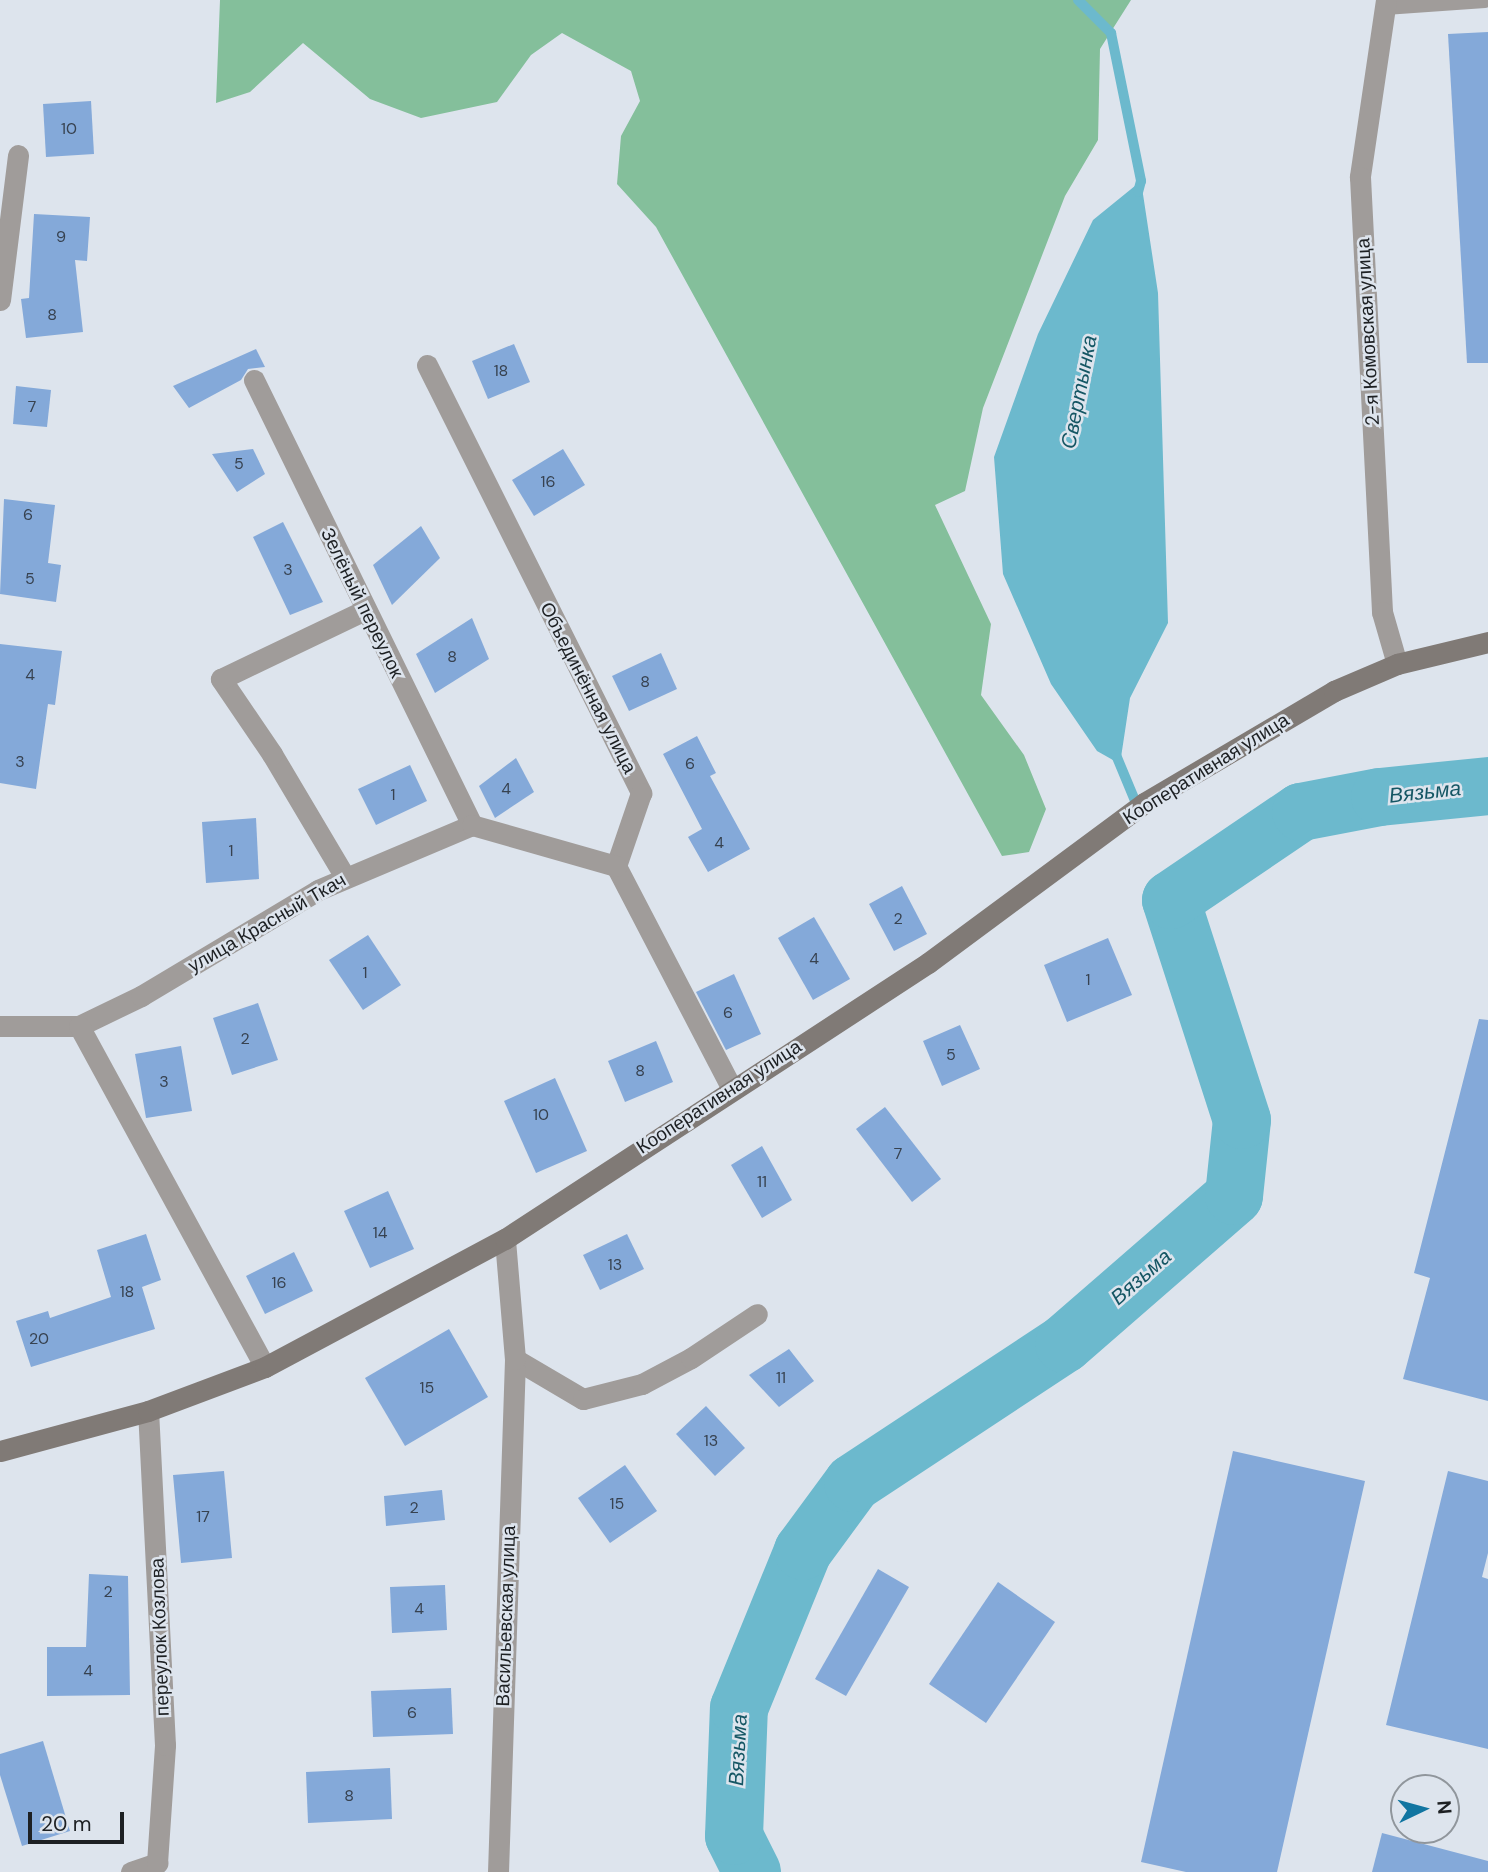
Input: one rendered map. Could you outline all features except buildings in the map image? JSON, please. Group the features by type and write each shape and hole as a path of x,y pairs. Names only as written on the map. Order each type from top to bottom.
{"street":[{"name":"2-я Комовская улица","path":"1385,4 1360,177 1382,612 1397,664"},
{"path":"0,300 18,155"},
{"name":"Объединённая улица","path":"427,365 641,793 616,866"},
{"name":"Зелёный переулок","path":"254,380 472,825"},
{"path":"345,877 272,754 221,680 365,610"},
{"name":"Кооперативная улица","path":"0,1451 148,1411 265,1367 505,1239 731,1087 928,963 1144,803 1334,691 1397,664 1488,642"},
{"path":"472,825 616,866 731,1087"},
{"name":"улица Красный Ткач","path":"0,1026 79,1026 141,996 345,877 472,825"},
{"path":"79,1026 265,1367"},
{"name":"Васильевская улица","path":"498,1872 515,1359 505,1239"},
{"path":"515,1359 583,1399 642,1384 691,1358 757,1314"},
{"name":"переулок Козлова","path":"131,1872 157,1863 165,1745 148,1411"}],"lane":[{"path":"1385,4 1485,0"}],"green space":[{"path":"220,0 1131,0 1100,49 1098,140 1065,196 983,408 965,491 935,505 991,624 981,695 1024,755 1046,809 1029,852 1002,856 656,227 617,184 621,136 640,101 631,71 562,33 531,55 497,102 421,118 370,99 303,43 250,92 216,103"}],"water":[{"path":"1141,181 1158,293 1168,623 1130,698 1120,764 1097,751 1051,684 1003,574 994,457 1038,334 1093,220"}],"waterway":[{"name":"Свертынка","path":"1078,0 1111,33 1141,181 1138,192"},
{"name":"Свертынка","path":"1116,755 1136,803"},
{"name":"Вязьма","path":"752,1872 734,1836 739,1708 803,1551 853,1483 1064,1344 1234,1196 1242,1120 1171,900 1301,812 1380,797 1488,786"}]}
